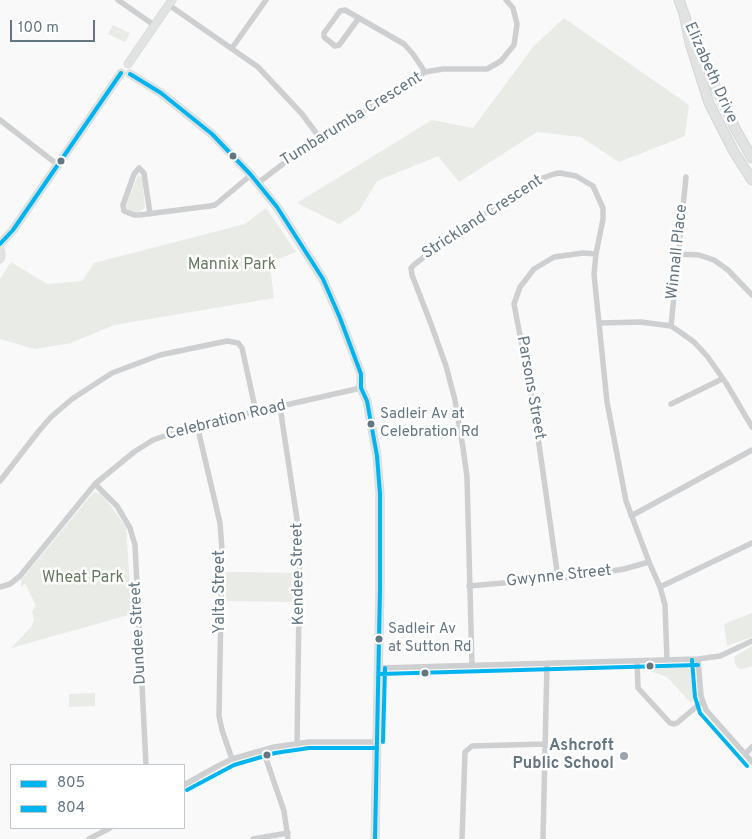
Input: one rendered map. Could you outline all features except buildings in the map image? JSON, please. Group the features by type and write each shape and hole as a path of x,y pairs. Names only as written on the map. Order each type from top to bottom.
{"main road":[{"name":"Elizabeth Drive","path":"680,0 690,43 709,102 734,152 752,180"},
{"name":"Elizabeth Drive","path":"684,14 720,97 752,158"}],"street":[{"path":"118,0 154,25"},
{"path":"232,48 266,0"},
{"name":"Tumbarumba Crescent","path":"258,183 283,162 425,72 443,69 487,69 501,60 514,45 517,24 513,8 506,0"},
{"path":"0,244 13,230 121,73 121,67 124,64 128,64 171,2 258,67 302,114 320,138"},
{"path":"359,18 339,45 335,46 324,37 324,33 340,11 345,10 359,18 404,44 425,72"},
{"path":"128,64 132,69 130,74"},
{"path":"121,73 125,76 130,74 154,89 197,122 258,183 289,224 323,279 361,374 362,388 367,401 377,456 380,494 379,668 375,839"},
{"path":"0,120 58,164"},
{"path":"150,214 144,173 139,168 134,174 123,209 127,213 134,215 150,214 215,205 251,175"},
{"name":"Strickland Crescent","path":"472,665 467,477 455,400 446,366 411,268 458,231 536,180 554,174 576,176 589,183 596,191 603,208 594,274 607,402 626,502 660,587 665,605 667,660"},
{"name":"Winnall Place","path":"671,326 686,177"},
{"path":"0,250 2,255 0,259"},
{"name":"Parsons Street","path":"558,578 534,409 514,304 520,287 534,269 554,257 583,253 596,254"},
{"path":"679,254 700,256 714,260 728,270 752,295"},
{"path":"599,323 640,322 671,326 694,342 707,356 752,427"},
{"path":"0,481 51,417 72,399 112,373 160,356 227,341 238,343 242,348 256,412"},
{"path":"671,404 722,379"},
{"name":"Celebration Road","path":"0,587 10,584 20,576 95,484 134,452 153,440 198,425 362,388"},
{"name":"Kendee Street","path":"280,407 296,499 300,539 297,743"},
{"name":"Yalta Street","path":"198,425 220,523 222,550 220,716 222,730 232,760"},
{"path":"631,516 752,450"},
{"name":"Dundee Street","path":"95,484 117,506 130,528 135,544 146,764"},
{"path":"660,587 752,543"},
{"name":"Gwynne Street","path":"469,586 624,570 649,562"},
{"path":"379,668 698,659 720,656 752,640"},
{"path":"698,659 702,702 714,720 752,762"},
{"path":"637,661 638,688 670,723 674,724 702,702"},
{"path":"543,839 547,663"},
{"path":"185,784 216,767 263,750 297,743 377,742"},
{"path":"462,839 465,752 472,746 545,744"},
{"path":"745,754 752,747"},
{"path":"253,839 288,836 284,811 263,750"},
{"path":"89,839 108,829"}],"green space":[{"path":"564,18 689,105 685,136 619,162 581,137 537,132 459,182 438,156 377,181 359,211 339,224 297,203 432,120 473,128 533,47"},
{"path":"113,25 130,33 125,42 108,34"},
{"path":"138,175 142,177 145,208 139,212 132,212 127,209 126,204"},
{"name":"Mannix Park","path":"266,208 296,252 276,260 270,265 274,298 114,325 71,343 35,349 0,339 0,279 11,262 47,284 82,281 94,263 245,224"},
{"name":"Wheat Park","path":"93,493 102,494 126,527 132,614 11,648 31,627 34,620 32,611 36,606 25,583 21,587 21,580"},
{"path":"226,572 294,573 294,602 226,601"},
{"path":"752,613 752,637 727,646 724,624"},
{"path":"752,646 752,666 738,668 734,657"},
{"path":"687,667 691,670 694,700 691,703 667,677 645,669"},
{"path":"95,693 95,706 69,707 69,694"}],"transit line":[{"name":"805","path":"0,244 13,230 121,73"},
{"name":"805","path":"130,74 161,93 212,134 251,175 277,207 323,279 361,374 361,388 367,401 377,456 380,494 375,839"},
{"name":"804","path":"692,660 695,697 700,713 747,766"},
{"name":"804","path":"379,674 698,665"},
{"name":"804","path":"383,742 385,668"},
{"name":"804","path":"187,790 234,765 275,753 309,748 377,748"}],"place":[{"name":"Sadleir Av at Celebration Rd","path":"371,424"},
{"name":"Sadleir Av at Sutton Rd","path":"379,639"},
{"name":"Ashcroft Public School","path":"624,756"}]}
